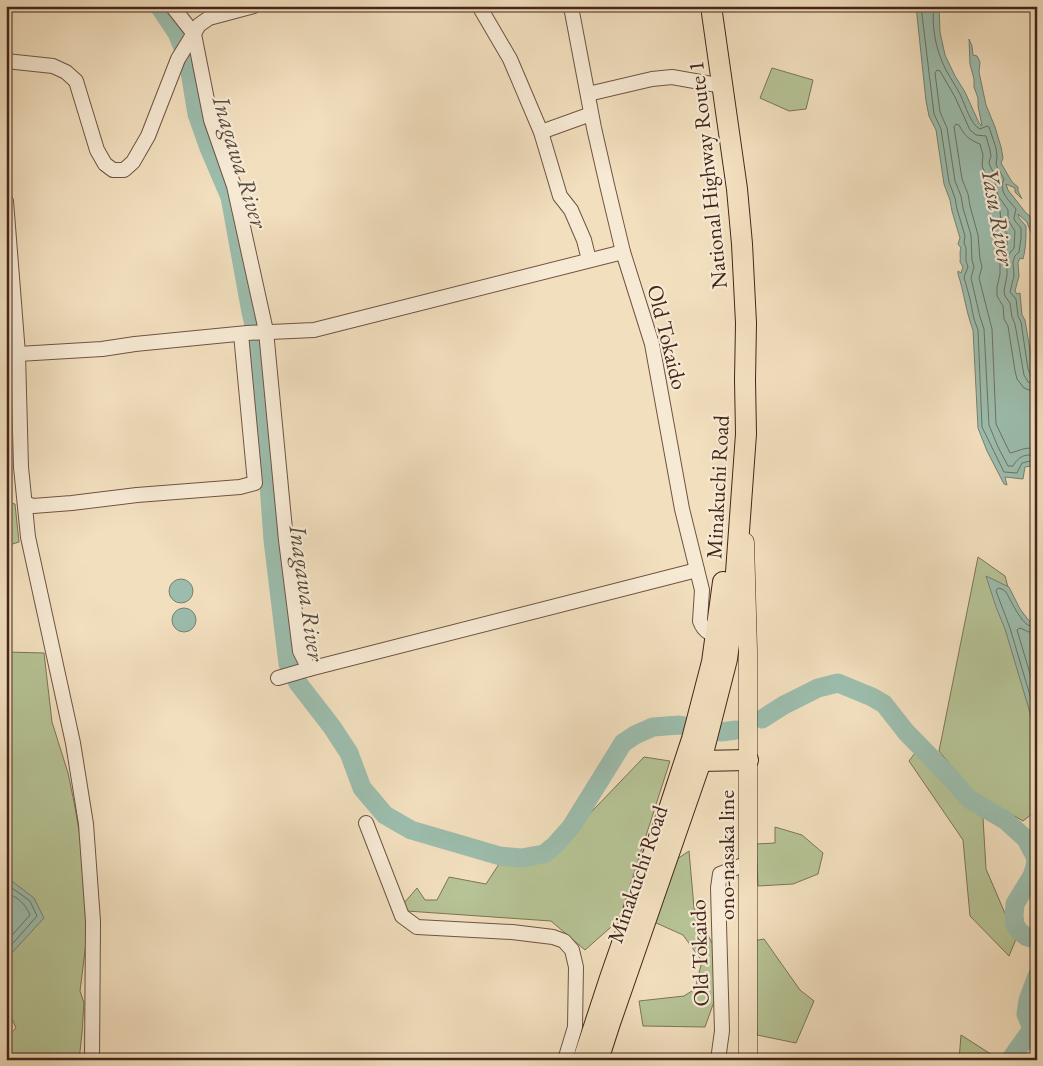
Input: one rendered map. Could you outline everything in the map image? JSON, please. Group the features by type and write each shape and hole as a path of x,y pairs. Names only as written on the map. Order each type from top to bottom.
{"highway":[{"name":"National Highway Route 1","path":"711,6 737,189 742,244 746,323 745,399"},
{"name":"Minakuchi Road","path":"724,615 742,499 746,434 745,399"},
{"name":"Minakuchi Road","path":"583,1060 669,809 699,740 705,717 727,658 724,615 745,399"},
{"name":"Minakuchi Road","path":"598,1060 701,761 699,740"},
{"path":"701,761 748,760"}],"main road":[{"name":"ono-nasaka line","path":"742,499 746,561 748,651 748,1060"},
{"path":"724,615 748,651"}],"street":[{"path":"172,6 191,38 211,120 234,186 245,232 254,332 287,550 300,651 306,670"},
{"path":"6,61 53,66 66,72 76,81 97,150 104,164 113,170 124,170 133,162 148,136 178,59 199,25 209,18 254,6"},
{"path":"479,6 510,59 541,132 560,196 572,210 584,240 589,260"},
{"name":"Old Tokaido","path":"570,6 591,114 623,252 652,344 682,509 702,590 700,621 724,615"},
{"path":"588,94 652,79 672,77 723,86"},
{"path":"541,132 591,114"},
{"path":"6,201 18,354 21,467 28,536 73,743 86,824 93,921 92,1060"},
{"path":"18,354 102,350 135,344 254,332 314,330 623,252"},
{"path":"25,504 34,506 72,503 137,495 240,487 255,483 254,332"},
{"path":"281,677 697,570"},
{"path":"724,615 748,651"},
{"path":"366,822 402,916 417,927 512,932 564,940 572,950 576,967 575,1027 565,1060"},
{"name":"Old Tokaido","path":"718,1060 722,1030 718,888 720,874 748,863"}],"shaded area":[{"path":"772,68 813,80 806,109 789,111 760,98"},
{"path":"6,502 15,504 19,542 6,546"},
{"path":"978,557 1005,576 1037,695 1037,810 1023,821 972,791 939,751"},
{"path":"6,652 44,653 52,722 68,773 74,802 80,836 86,911 86,943 80,991 84,1003 79,1060 6,1060 6,1038 16,1028 6,1004"},
{"path":"915,753 983,818 986,869 1016,939 1009,956 970,916 963,840 909,761"},
{"path":"644,757 670,761 619,920 585,950 551,921 407,911 404,903 417,888 425,900 437,900 449,877 486,884 503,858 549,856"},
{"path":"775,827 802,835 823,853 818,874 793,884 758,886 756,844 775,843"},
{"path":"689,851 694,908 713,945 715,999 705,1027 643,1026 639,1001 684,996 695,989 702,961 683,935 654,922 677,859"},
{"path":"764,939 800,990 814,1001 796,1043 757,1035 753,941"},
{"path":"961,1035 997,1058 998,1060 959,1060"}],"water":[{"name":"Yasu River","path":"916,6 939,6 940,32 945,55 982,126 970,64 969,39 973,55 977,56 980,62 979,72 986,105 1001,147 1003,158 1001,163 1012,182 1018,187 1022,199 1015,192 1015,188 1006,184 1008,190 1030,216 1031,233 1027,222 1018,214 1026,226 1026,238 1023,259 1020,258 1018,263 1019,276 1015,291 1017,294 1020,293 1022,315 1025,320 1033,368 1037,378 1037,518 1031,466 1025,467 1023,479 1005,477 1007,485 1004,484 987,451 978,428 973,330 958,274 958,271 961,273 963,267 960,262 961,248 958,244 960,238 944,184 936,130 929,116 926,101"},
{"path":"986,576 1009,587 1020,609 1030,622 1037,601 1037,736 1005,629"},
{"path":"181,579 190,582 193,591 190,600 181,603 172,600 169,591 172,582"},
{"path":"184,608 193,611 196,620 193,629 184,632 175,629 172,620 175,611"},
{"path":"13,882 34,898 44,918 8,957 6,954 6,883"}],"waterway":[{"name":"Inagawa River","path":"159,6 177,33 188,60 197,114 230,197 259,346 273,540 288,664 298,683 332,727 349,753 362,788 385,815 411,830 500,856 521,858 544,854 555,845 571,827 623,743 635,735 653,727 679,725 721,732 736,730"},
{"name":"Inagawa River","path":"762,719 784,705 818,688 838,683 884,704 906,732 969,799 1005,820 1026,839 1036,858 1035,867 1032,876 1015,904 1015,925 1027,937 1037,940"},
{"name":"Inagawa River","path":"1010,1060 1032,1029 1026,1014 1028,1000 1037,976"}]}
